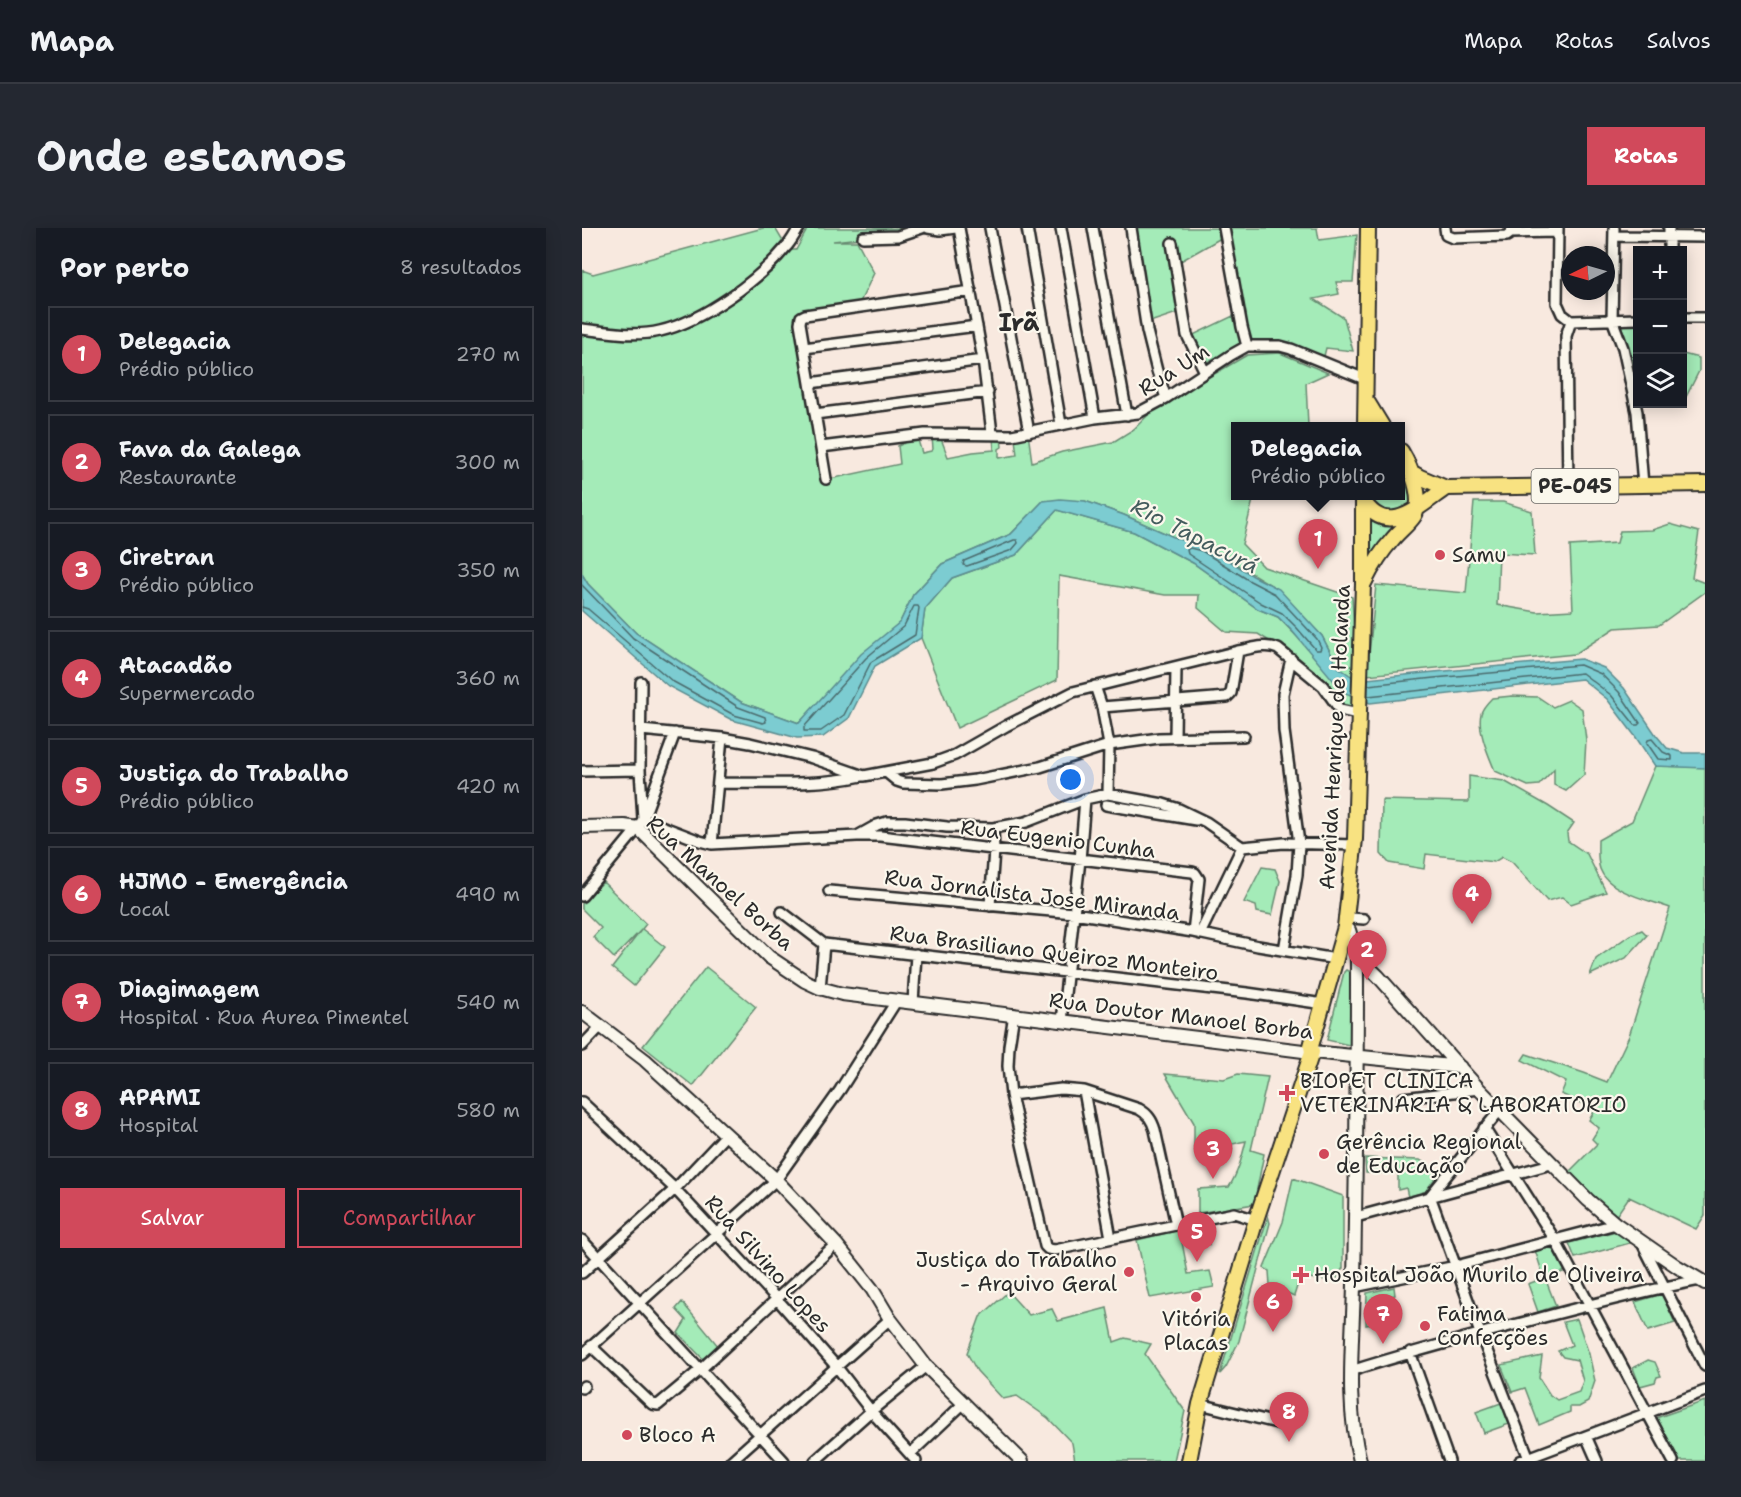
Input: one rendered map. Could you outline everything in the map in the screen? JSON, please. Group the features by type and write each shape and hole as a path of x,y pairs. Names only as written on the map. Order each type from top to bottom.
{"main road":[{"path":"1365,422 1368,228"},
{"path":"1366,400 1379,422"},
{"path":"1406,469 1446,488"},
{"path":"1363,584 1378,557 1411,520 1416,511 1417,498 1406,469"},
{"name":"PE-045","path":"1446,488 1705,484"},
{"path":"1364,500 1370,510 1381,517 1400,518 1416,511 1446,488"},
{"name":"Avenida Henrique de Holanda","path":"1189,1461 1200,1404 1256,1220 1312,1052 1311,1046 1347,918 1354,845 1363,584 1363,500"},
{"path":"1312,1052 1316,1048 1356,919 1362,834 1364,715 1359,710"}],"street":[{"path":"582,329 633,334 659,332 687,322 727,299 754,277 787,247 799,228"},
{"path":"863,237 898,236 922,228"},
{"path":"928,228 940,230 958,228 983,360 992,433"},
{"path":"990,228 1029,432"},
{"path":"1027,228 1061,424"},
{"path":"1061,228 1095,418"},
{"path":"1093,228 1127,415"},
{"path":"1131,228 1148,338 1166,398"},
{"path":"1224,228 1247,346 1280,346 1367,380"},
{"path":"1444,228 1446,235 1453,238 1507,236 1511,230 1558,230 1557,303 1562,314 1571,321 1633,319"},
{"path":"1643,485 1637,412 1623,348 1612,319 1614,232 1669,232 1705,237"},
{"path":"1172,243 1187,335 1205,372"},
{"path":"826,479 801,317 971,291"},
{"path":"1687,318 1705,318"},
{"path":"1568,486 1566,336 1571,321"},
{"path":"804,348 977,326"},
{"name":"Rua Um","path":"820,447 925,434 1011,435 1095,418 1138,413 1166,398 1247,346"},
{"path":"810,382 983,360"},
{"path":"815,414 988,392"},
{"path":"718,783 842,781 933,763 955,755 1073,692 1260,647 1274,647 1291,659 1323,687 1340,710 1359,710"},
{"path":"1102,707 1229,696 1238,651"},
{"path":"1284,950 1297,875 1299,843 1284,731 1283,694 1291,659"},
{"path":"1175,737 1176,667"},
{"path":"640,824 641,682"},
{"path":"1095,686 1102,707 1109,745 1108,794"},
{"path":"641,730 750,743 812,758 864,776"},
{"path":"582,896 640,824 675,733"},
{"path":"886,772 903,783 942,784 1040,767 1109,745 1175,737 1244,736"},
{"path":"712,843 722,738"},
{"path":"582,771 640,770"},
{"path":"857,836 887,822 993,828 1026,822 1085,799 1108,794 1179,809 1206,822 1242,847 1284,843 1354,845"},
{"path":"1062,1021 1085,799"},
{"path":"1106,806 1206,822"},
{"name":"Rua Manoel Borba","path":"582,826 640,824 769,957 790,972 820,988 842,994 897,1000"},
{"name":"Rua Eugenio Cunha","path":"640,824 712,843 857,836 904,838 1195,873 1199,879 1197,933"},
{"path":"990,906 994,850 993,828"},
{"path":"1197,933 1242,847"},
{"name":"Rua Jornalista Jose Miranda","path":"829,891 1074,913 1336,959"},
{"path":"782,912 824,945 820,988"},
{"path":"1356,919 1356,1217 1351,1371 1354,1422 1360,1461"},
{"name":"Rua Brasiliano Queiroz Monteiro","path":"824,945 916,954 1324,1004"},
{"path":"913,1003 916,954"},
{"path":"1357,956 1479,1089 1588,1200 1641,1242 1703,1282"},
{"path":"582,1355 776,1180 840,1090 897,1000"},
{"name":"Rua Doutor Manoel Borba","path":"897,1000 1312,1052 1460,1067"},
{"path":"582,1012 645,1060 776,1180 836,1244 872,1289 890,1320 926,1366 1022,1461"},
{"path":"1014,1014 1008,1066 1011,1095 1045,1246 1051,1250 1234,1214 1256,1220"},
{"path":"582,1046 601,1026"},
{"path":"1011,1095 1061,1089 1084,1091 1147,1113 1155,1130 1176,1225"},
{"path":"1403,1098 1479,1089"},
{"path":"1084,1091 1111,1238"},
{"name":"Rua Silvino Lopes","path":"582,1102 675,1189 777,1299 836,1366 871,1411 913,1457"},
{"path":"1430,1196 1500,1110"},
{"path":"1484,1128 1555,1240 1672,1461"},
{"path":"582,1273 675,1189 726,1135"},
{"path":"1356,1217 1551,1164"},
{"path":"1430,1196 1527,1460 1705,1391"},
{"path":"1354,1287 1456,1266 1616,1224"},
{"path":"582,1240 784,1461"},
{"path":"1641,1242 1705,1366"},
{"path":"591,1346 652,1404 658,1405 700,1370 836,1244"},
{"path":"1351,1371 1410,1352 1590,1305 1664,1287 1703,1282"},
{"path":"731,1461 890,1320"},
{"path":"1410,1352 1449,1461"},
{"path":"815,1461 926,1366"},
{"path":"913,1457 963,1404"},
{"path":"1200,1404 1285,1425"},
{"path":"1586,1436 1597,1461"}],"green space":[{"path":"763,228 775,228 788,250 796,250 808,228 953,228 833,241 857,241 874,273 859,304 800,314 820,465 819,478 830,479 900,464 898,446 917,437 922,453 933,449 932,437 940,436 948,457 994,450 993,436 1001,437 1002,447 999,449 999,458 1017,455 1015,439 1028,433 1032,462 1062,452 1113,442 1134,429 1154,409 1247,355 1280,353 1328,373 1306,383 1308,422 1231,422 1231,500 1253,500 1242,544 1264,567 1352,597 1357,681 1338,667 1322,636 1276,588 1205,545 1178,539 1085,501 1043,501 1011,534 942,564 913,595 900,622 799,723 741,702 636,633 588,584 582,574 582,270 593,274"},
{"path":"1137,228 1219,228 1221,238 1179,262 1180,312 1150,322"},
{"path":"1226,228 1317,228 1319,240 1357,235 1353,282 1336,282 1339,294 1314,299 1344,318 1353,351 1326,348 1323,360 1249,341"},
{"path":"1233,316 1246,343 1205,363 1191,336"},
{"path":"1633,322 1633,374 1618,323"},
{"path":"1687,355 1699,358 1699,371 1687,395"},
{"path":"1405,471 1411,473 1412,509 1378,514 1369,500 1405,500"},
{"path":"1474,502 1503,502 1532,511 1535,555 1499,553 1497,605 1537,612 1573,610 1570,546 1617,543 1620,531 1652,530 1670,524 1699,532 1692,578 1705,583 1705,592 1659,625 1615,628 1575,654 1367,675 1376,585 1466,593"},
{"path":"1365,506 1409,517 1365,569"},
{"path":"1057,510 1134,532 1193,563 1258,609 1278,617 1357,699 1357,712 1341,709 1276,645 1258,634 1226,632 1198,608 1199,595 1165,595 1059,576 1057,680 957,728 921,638 925,609 952,578 1016,555"},
{"path":"1538,697 1553,707 1569,700 1582,709 1586,740 1584,775 1566,791 1554,785 1554,769 1539,785 1528,786 1495,771 1482,735 1481,714 1492,698"},
{"path":"1655,766 1705,767 1705,1215 1696,1229 1629,1197 1616,1216 1600,1205 1568,1173 1597,1144 1592,1139 1599,1128 1589,1120 1594,1112 1588,1106 1561,1094 1566,1082 1522,1060 1526,1054 1607,1082 1629,1036 1670,908 1630,894 1611,884 1600,869 1598,840 1632,821"},
{"path":"1469,776 1504,781 1574,823 1567,833 1568,841 1587,854 1606,892 1571,904 1562,897 1547,901 1512,862 1502,857 1494,862 1426,854 1424,869 1389,863 1381,854 1382,800 1469,802"},
{"path":"1262,867 1275,869 1280,881 1272,915 1257,912 1256,906 1244,902"},
{"path":"603,882 646,924 614,958 593,937 601,928 582,909 582,904"},
{"path":"642,929 665,947 634,986 612,968"},
{"path":"1642,930 1647,935 1626,958 1590,975 1596,959 1630,935"},
{"path":"706,967 756,1007 693,1086 643,1046"},
{"path":"1346,970 1350,972 1352,1042 1349,1045 1327,1040"},
{"path":"1165,1074 1224,1079 1238,1074 1268,1077 1251,1150 1264,1154 1254,1204 1198,1213 1198,1189 1229,1187 1237,1171 1246,1141 1214,1148 1194,1148 1194,1123"},
{"path":"1365,1158 1420,1160 1439,1173 1425,1192 1408,1197 1406,1188 1398,1190 1398,1173 1366,1173"},
{"path":"1293,1178 1343,1196 1343,1268 1335,1281 1300,1277 1294,1296 1270,1285 1269,1271 1264,1268 1283,1222"},
{"path":"1268,1216 1270,1223 1239,1341 1220,1374"},
{"path":"1205,1224 1209,1244 1201,1238 1182,1242 1188,1274 1210,1271 1214,1287 1150,1298 1137,1240"},
{"path":"1616,1231 1630,1243 1575,1258 1569,1243"},
{"path":"1550,1245 1566,1271 1545,1278 1556,1306 1538,1312 1528,1284 1544,1278 1535,1250"},
{"path":"1394,1287 1395,1295 1375,1303 1378,1323 1366,1325 1367,1293"},
{"path":"1008,1292 1029,1315 1052,1309 1058,1321 1107,1308 1114,1342 1125,1338 1151,1344 1145,1354 1185,1411 1174,1461 1075,1461 1072,1443 1048,1418 1017,1396 1003,1399 977,1371 967,1353 980,1317"},
{"path":"1662,1294 1675,1323 1648,1331 1635,1302"},
{"path":"682,1302 719,1347 703,1359 678,1333 686,1320 676,1309"},
{"path":"1577,1319 1595,1381 1588,1402 1579,1407 1570,1407 1570,1412 1539,1425 1525,1388 1512,1392 1501,1365 1542,1356 1539,1378 1550,1395 1557,1400 1579,1392 1583,1381 1577,1360 1563,1357 1558,1351 1572,1345 1563,1322"},
{"path":"1648,1360 1655,1362 1661,1376 1657,1377 1655,1382 1640,1386 1633,1368"},
{"path":"1705,1401 1705,1461 1679,1461 1656,1418"},
{"path":"1501,1403 1509,1424 1484,1433 1476,1412"}],"water":[{"path":"1060,499 1085,501 1178,539 1205,545 1253,576 1279,589 1322,636 1338,667 1357,680 1581,659 1604,668 1624,688 1667,748 1684,753 1705,753 1705,768 1655,766 1607,699 1582,679 1370,703 1343,692 1278,617 1258,609 1193,563 1134,532 1057,510 1016,555 952,578 925,609 921,638 875,666 849,718 823,737 797,738 732,720 668,686 582,611 582,574 588,584 636,633 741,702 799,723 861,654 900,622 913,595 942,564 1011,534 1043,501"}],"place":[{"name":"Samu","path":"1440,555"},
{"name":"Delegacia","path":"1318,569"},
{"name":"Atacadão","path":"1472,924"},
{"name":"Fava da Galega","path":"1367,980"},
{"name":"BIOPET CLINICA VETERINARIA & LABORATORIO","path":"1287,1093"},
{"name":"Gerência Regional de Educação","path":"1324,1154"},
{"name":"Ciretran","path":"1213,1179"},
{"name":"Justiça do Trabalho","path":"1197,1262"},
{"name":"Justiça do Trabalho - Arquivo Geral","path":"1129,1272"},
{"name":"Hospital João Murilo de Oliveira","path":"1301,1275"},
{"name":"Vitória Placas","path":"1196,1297"},
{"name":"Fatima Confecções","path":"1425,1326"},
{"name":"HJMO - Emergência","path":"1273,1332"},
{"name":"Diagimagem","path":"1383,1344"},
{"name":"Bloco A","path":"627,1435"},
{"name":"APAMI","path":"1289,1442"}],"district":[{"name":"Irã","path":"1019,323"}],"water label":[{"name":"Rio Tapacurá","path":"1195,536"}]}
